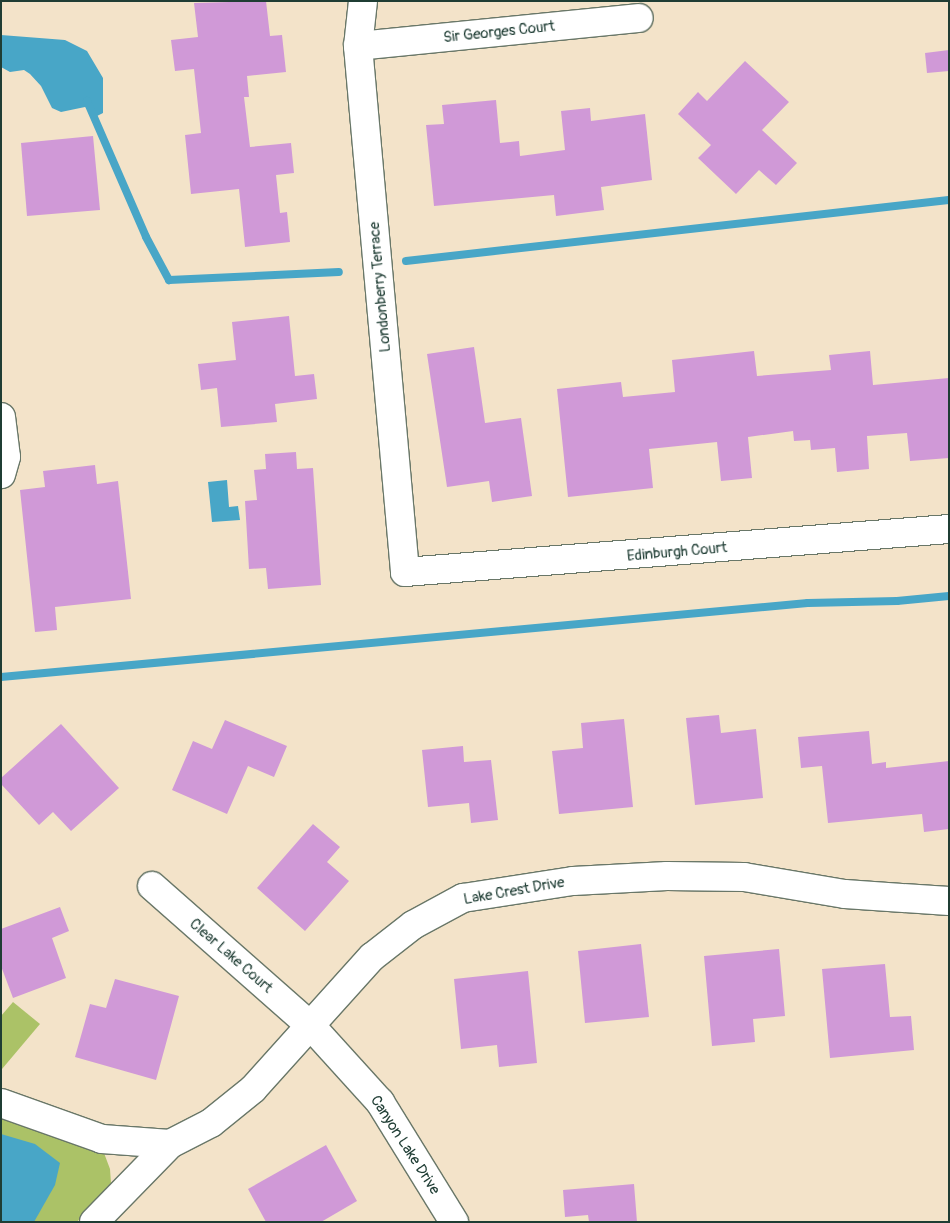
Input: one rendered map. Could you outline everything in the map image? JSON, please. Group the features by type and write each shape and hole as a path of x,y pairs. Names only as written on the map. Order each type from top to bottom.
{"street":[{"name":"Londonberry Terrace","path":"363,1 358,46 405,572"},
{"name":"Sir Georges Court","path":"358,46 639,18"},
{"path":"1,417 6,457 1,474"},
{"name":"Edinburgh Court","path":"405,572 949,529"},
{"name":"Lake Crest Drive","path":"94,1222 170,1144 211,1123 254,1089 372,957 413,925 463,898 573,881 667,876 744,877 845,894 949,902"},
{"name":"Clear Lake Court","path":"152,886 311,1026"},
{"name":"Canyon Lake Drive","path":"311,1026 380,1102 454,1222"},
{"path":"1,1103 102,1139 170,1144"}],"green space":[{"path":"13,1002 40,1024 2,1069 1,1016"},
{"path":"1,1111 64,1141 104,1153 110,1169 111,1183 77,1222 1,1222"}],"water":[{"path":"1,35 65,40 87,51 103,78 103,113 97,116 93,110 85,107 61,112 52,108 41,86 30,74 24,70 10,72 1,67"},
{"path":"227,480 229,507 238,506 240,520 212,522 208,482"},
{"path":"1,1134 35,1144 60,1163 55,1185 34,1222 1,1222"}],"building":[{"path":"266,1 270,36 282,35 286,72 247,76 249,97 244,97 250,147 291,143 294,173 276,175 280,213 287,212 290,242 245,247 239,189 191,194 185,135 201,133 194,69 175,71 171,40 198,37 194,3"},
{"path":"949,50 949,71 927,73 925,53"},
{"path":"745,61 789,102 762,130 797,163 776,185 759,170 736,194 698,158 711,145 678,114 698,92 707,101"},
{"path":"496,100 500,143 519,141 520,156 565,150 561,111 590,108 591,121 645,114 652,180 601,187 604,210 556,216 554,195 434,206 426,125 444,124 442,105"},
{"path":"93,136 100,210 27,216 21,143"},
{"path":"289,316 295,376 314,374 317,399 275,404 277,422 221,427 217,388 201,390 198,364 236,360 232,322"},
{"path":"474,347 485,423 521,418 532,496 492,502 489,481 447,487 427,354"},
{"path":"754,351 757,376 831,370 829,355 870,351 873,385 949,378 949,458 910,461 907,433 867,436 869,469 837,472 835,448 811,450 810,440 794,441 793,431 748,437 752,478 721,481 717,442 649,449 653,488 568,497 557,389 621,382 623,397 675,392 672,360"},
{"path":"296,452 297,469 313,468 321,585 268,589 266,568 249,569 245,501 257,500 254,470 266,469 265,454"},
{"path":"95,465 97,484 118,481 131,599 55,607 57,630 35,632 20,490 45,487 43,471"},
{"path":"719,715 721,733 756,729 763,798 695,805 686,718"},
{"path":"624,719 633,807 559,814 552,751 583,748 581,723"},
{"path":"225,720 287,746 274,777 248,766 227,814 172,790 193,741 212,749"},
{"path":"61,724 119,788 71,831 53,812 39,825 1,784 1,778"},
{"path":"869,731 872,764 886,762 886,768 949,761 949,829 924,832 922,814 828,823 822,766 801,768 798,737"},
{"path":"463,746 464,762 491,760 498,820 471,823 469,803 428,807 422,750"},
{"path":"313,824 340,847 327,862 349,881 305,931 257,888"},
{"path":"60,907 69,931 52,938 66,978 13,998 1,966 1,929"},
{"path":"641,944 649,1017 585,1023 578,951"},
{"path":"779,949 785,1016 753,1019 755,1042 712,1046 704,956"},
{"path":"885,964 890,1017 911,1016 914,1050 830,1058 822,969"},
{"path":"528,971 537,1063 499,1067 497,1045 461,1049 454,979"},
{"path":"115,979 179,996 156,1080 75,1057 90,1004 106,1008"},
{"path":"326,1145 357,1201 321,1222 266,1222 248,1189"},
{"path":"634,1184 637,1222 589,1222 588,1215 565,1217 563,1190"}],"waterway":[{"path":"87,101 146,237 169,280 339,272"},
{"path":"406,261 949,200"},
{"path":"1,677 808,603 897,601 949,596"}]}
